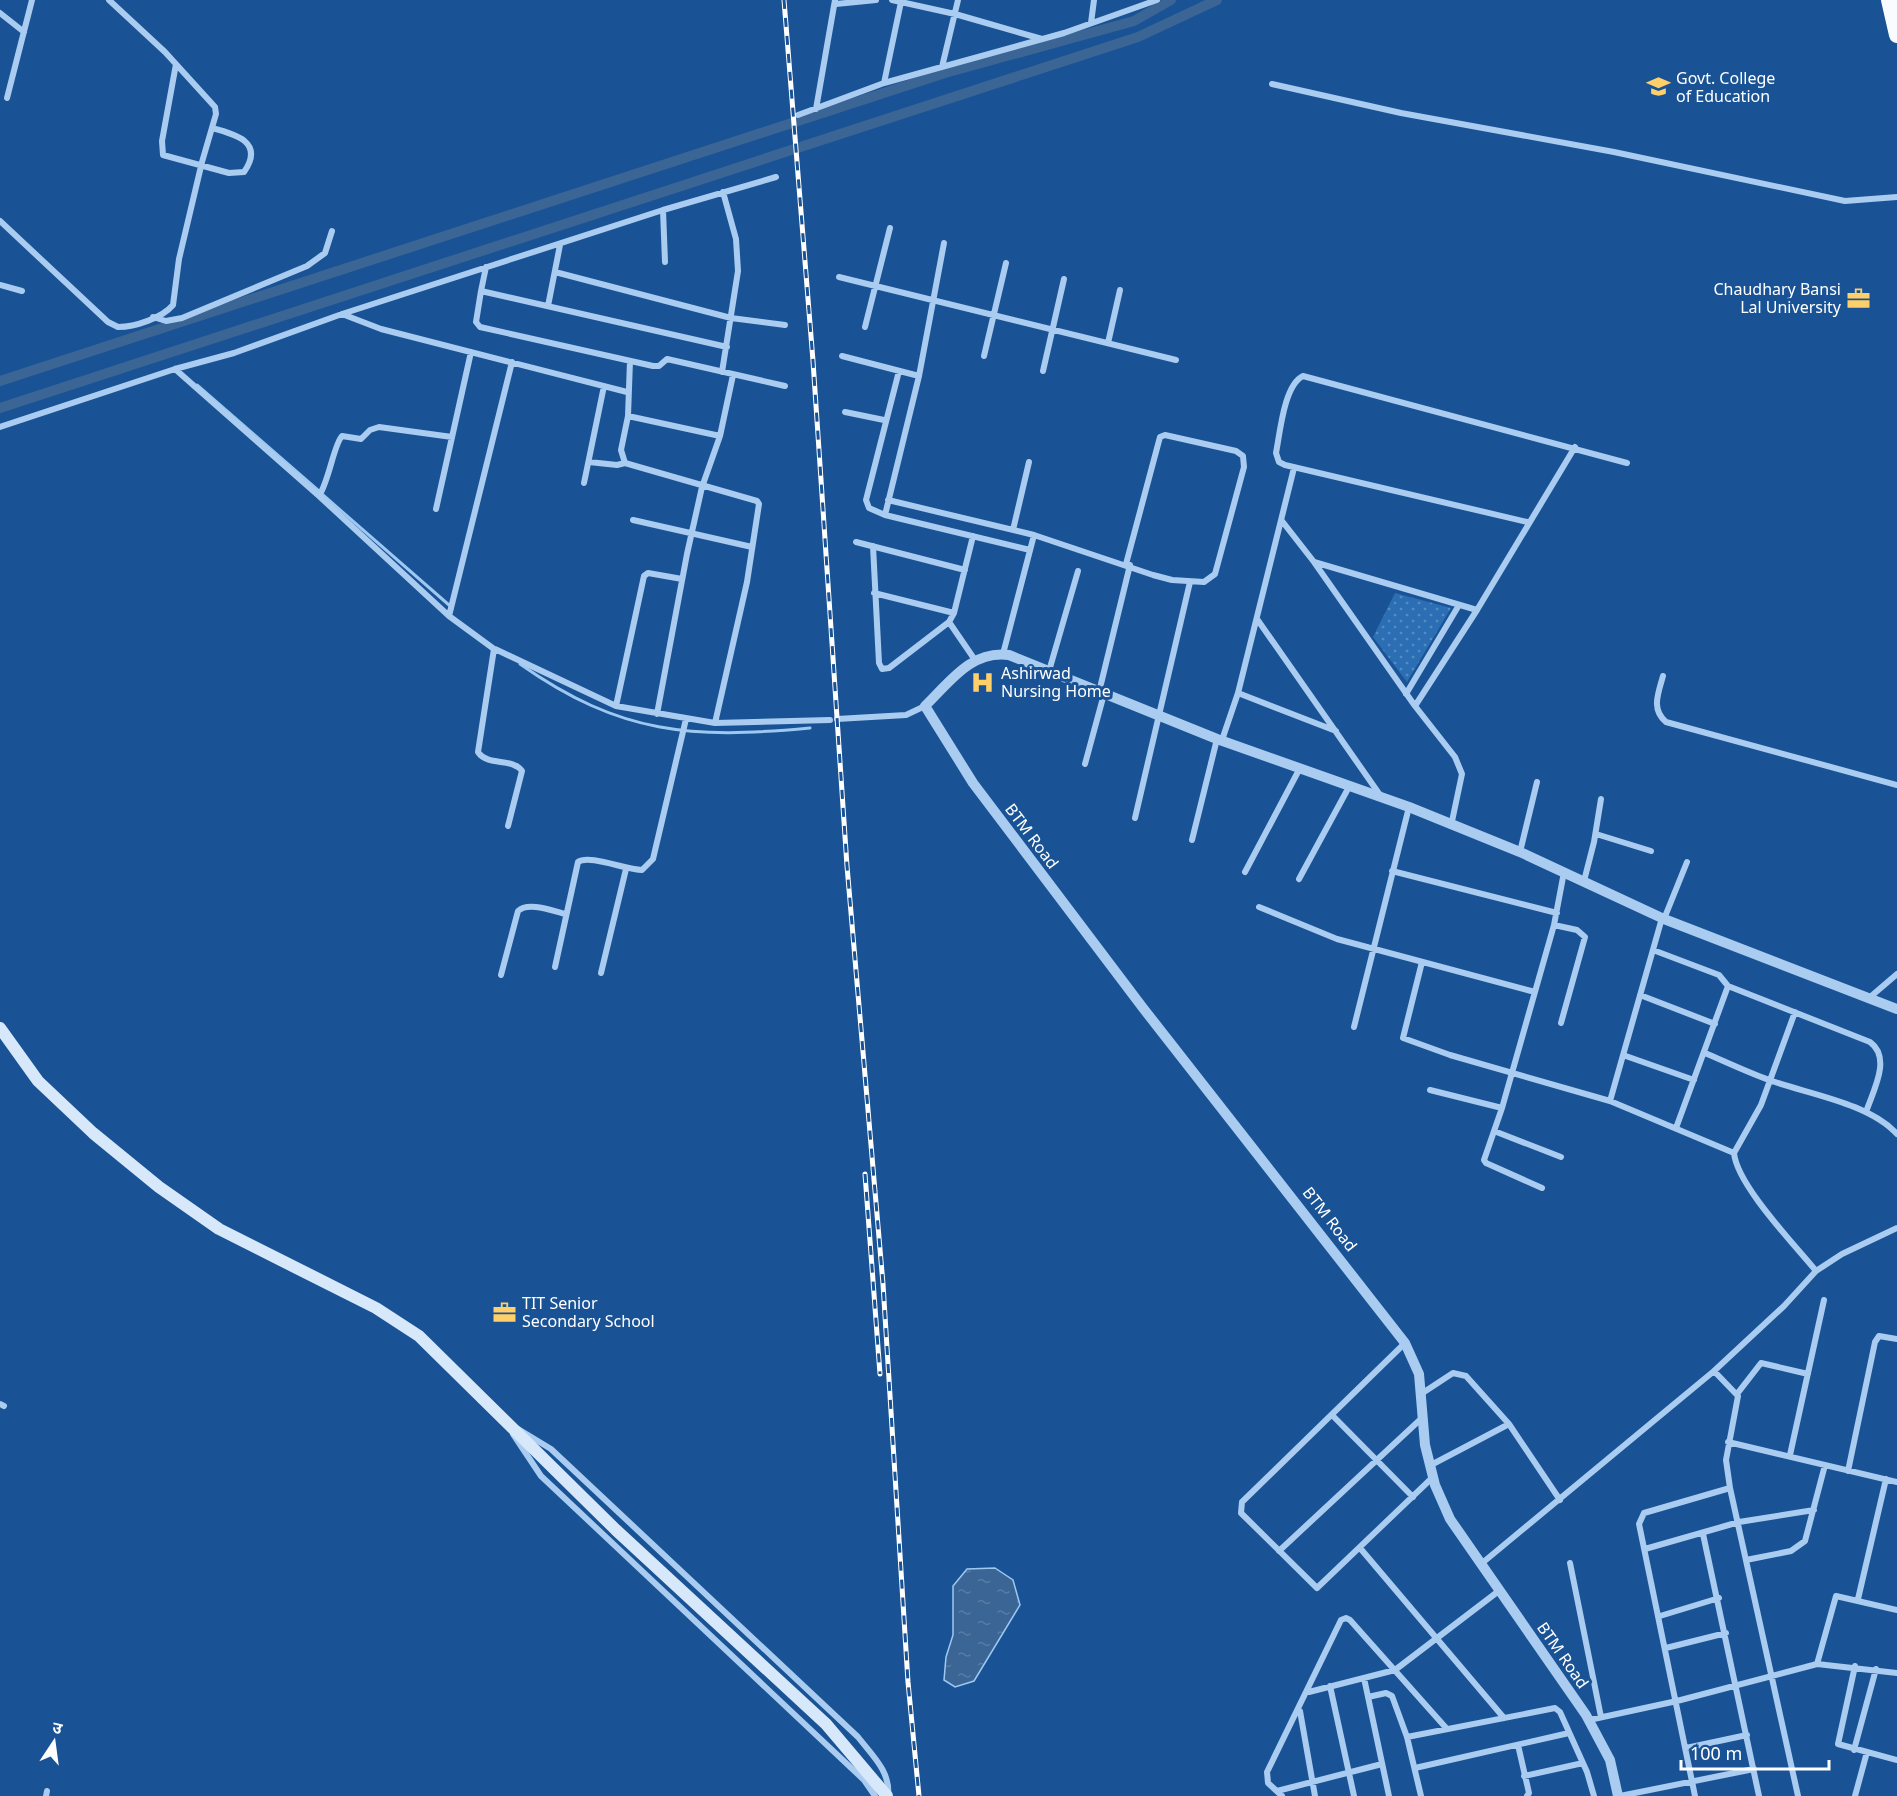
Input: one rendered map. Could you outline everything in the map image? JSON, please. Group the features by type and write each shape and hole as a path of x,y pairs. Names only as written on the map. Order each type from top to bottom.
{"highway":[{"path":"1889,0 1897,35"}],"main road":[{"path":"0,1028 38,1081 93,1132 159,1187 219,1229 376,1308 419,1336 616,1530 826,1724 888,1796"}],"street":[{"path":"7,98 33,0"},
{"path":"0,221 108,322 118,327 127,327 153,317 173,305 179,259 212,128 215,107 176,64 109,0"},
{"path":"816,109 836,2 876,0"},
{"path":"892,0 954,14 1042,39"},
{"path":"942,67 958,0"},
{"path":"1091,23 1094,0"},
{"path":"798,115 884,83 1042,39 1157,0"},
{"path":"884,83 901,2"},
{"path":"0,13 24,32"},
{"path":"176,64 161,151 163,155 229,173 238,173 246,169 251,150 249,144 237,135 212,128"},
{"path":"1272,84 1401,113 1614,152 1845,201 1897,197"},
{"path":"0,428 175,369 234,353 342,314 486,267 663,210 776,177"},
{"path":"722,372 728,347 738,271 737,250 723,192"},
{"path":"663,210 665,262"},
{"path":"866,327 890,228"},
{"path":"153,317 166,321 182,318 307,266 325,253 332,231"},
{"path":"885,515 919,376 932,299 945,243"},
{"path":"548,306 560,245"},
{"path":"984,356 1006,263"},
{"path":"486,267 476,322 478,326 657,367 667,359 785,386"},
{"path":"555,272 731,318 784,325"},
{"path":"839,277 1176,360"},
{"path":"1043,371 1064,279"},
{"path":"0,285 22,291"},
{"path":"1108,343 1120,290"},
{"path":"481,291 728,347"},
{"path":"342,314 381,329 627,392"},
{"path":"436,509 471,352"},
{"path":"842,356 919,376"},
{"path":"625,463 621,450 628,416 627,392 630,361"},
{"path":"449,616 512,362"},
{"path":"175,369 320,496 449,616 495,650 616,706 716,723 834,720 906,715 925,706 975,660 993,652 1003,654 1220,740 1409,807 1451,826 1520,852 1663,918 1897,1009"},
{"path":"899,371 884,420 866,500 869,508 885,515 1030,550"},
{"path":"657,714 691,534 702,487 720,436 733,375"},
{"path":"1527,522 1294,468 1279,462 1276,453 1290,390 1296,380 1304,376 1628,463"},
{"path":"584,483 604,386"},
{"path":"845,412 884,420"},
{"path":"628,416 720,436"},
{"path":"320,496 342,436 362,439 370,430 380,427 452,437"},
{"path":"888,500 1034,535 1128,565 1152,575 1190,582 1204,582 1215,574 1245,460 1236,452 1165,435 1160,437 1128,565 1085,764"},
{"path":"1415,706 1477,610 1527,522 1575,447"},
{"path":"589,462 618,465 625,463 757,501 759,511 716,723"},
{"path":"1013,530 1029,462"},
{"path":"1192,840 1220,740 1238,693 1294,468"},
{"path":"633,520 752,548"},
{"path":"1281,521 1314,562 1415,706 1455,757 1462,774 1451,826"},
{"path":"1003,654 1034,535"},
{"path":"873,546 879,663 882,669 889,668 949,622 954,613 973,536"},
{"path":"856,542 965,570"},
{"path":"1314,562 1477,610"},
{"path":"1049,672 1078,571"},
{"path":"616,706 644,576 648,573 682,579"},
{"path":"1135,818 1190,582"},
{"path":"874,593 954,613"},
{"path":"1406,693 1459,604"},
{"path":"1257,619 1381,796"},
{"path":"949,622 975,660"},
{"path":"495,650 477,752 488,760 516,765 522,771 508,826"},
{"path":"1663,676 1656,702 1658,715 1666,722 1897,785"},
{"path":"1238,693 1337,731"},
{"name":"BTM Road","path":"925,706 973,783 1143,1008 1406,1343 1419,1374 1423,1417 1433,1477 1450,1519 1589,1720 1610,1760 1619,1796"},
{"path":"555,967 576,867 582,859 626,869 642,870 653,859 686,719"},
{"path":"1245,872 1301,767"},
{"path":"1520,852 1537,782"},
{"path":"1299,879 1350,785"},
{"path":"1584,881 1596,834 1601,799"},
{"path":"1354,1027 1409,807"},
{"path":"1596,834 1651,851"},
{"path":"1610,1101 1663,918 1687,862"},
{"path":"601,972 626,869"},
{"path":"1392,871 1557,913"},
{"path":"1542,1188 1486,1163 1485,1155 1502,1108 1554,925 1564,872"},
{"path":"501,975 518,911 522,907 566,914"},
{"path":"1259,907 1337,939 1535,992"},
{"path":"1554,925 1577,930 1585,938 1561,1023"},
{"path":"1653,950 1719,975 1728,986 1877,1047 1881,1055 1880,1067 1866,1112"},
{"path":"1422,962 1403,1038 1610,1101 1734,1153"},
{"path":"1869,998 1897,974"},
{"path":"1676,1128 1728,986"},
{"path":"1640,995 1715,1024"},
{"path":"1795,1012 1761,1105 1734,1153 1735,1166 1760,1202 1816,1271"},
{"path":"1705,1053 1769,1080 1866,1112 1891,1126 1897,1134"},
{"path":"1623,1055 1694,1080"},
{"path":"1430,1090 1502,1108"},
{"path":"1494,1131 1561,1157"},
{"path":"1481,1564 1714,1371 1784,1306 1816,1271 1842,1254 1897,1228"},
{"path":"1790,1455 1824,1300"},
{"path":"1848,1471 1875,1342 1879,1336 1897,1339"},
{"path":"1406,1343 1242,1502 1241,1513 1317,1588 1433,1477"},
{"path":"1737,1394 1761,1363 1808,1374"},
{"path":"1714,1371 1737,1394 1738,1402 1728,1442 1726,1461 1730,1488 1800,1796"},
{"path":"1421,1394 1453,1373 1466,1376 1509,1424 1560,1500"},
{"path":"1332,1414 1413,1497"},
{"path":"1279,1551 1423,1417"},
{"path":"1431,1465 1509,1424"},
{"path":"509,1425 516,1442 541,1476 856,1772 875,1796"},
{"path":"509,1425 528,1433 551,1449 858,1737 882,1767 889,1785 888,1796"},
{"path":"1728,1442 1897,1482"},
{"path":"1746,1560 1799,1548 1809,1532 1825,1465"},
{"path":"1858,1599 1886,1479"},
{"path":"1695,1796 1660,1616 1639,1524 1644,1513 1730,1488"},
{"path":"1645,1549 1738,1522 1814,1510"},
{"path":"1703,1533 1719,1598 1759,1796"},
{"path":"1360,1548 1504,1718"},
{"path":"1569,1563 1601,1717"},
{"path":"1309,1692 1395,1670 1500,1590"},
{"path":"1817,1664 1833,1599 1841,1595 1897,1610"},
{"path":"1660,1616 1719,1598"},
{"path":"1382,1764 1313,1782 1280,1794 1268,1783 1268,1772 1309,1692 1341,1620 1346,1618 1350,1620 1447,1729"},
{"path":"1666,1648 1726,1633"},
{"path":"1589,1720 1677,1701 1817,1664 1855,1666 1897,1673"},
{"path":"1855,1666 1837,1741 1840,1746 1897,1760"},
{"path":"1854,1750 1876,1669"},
{"path":"1364,1678 1389,1796"},
{"path":"1330,1686 1354,1796"},
{"path":"1368,1696 1390,1694 1407,1737 1421,1796"},
{"path":"1407,1737 1555,1708 1583,1763 1594,1796"},
{"path":"1299,1711 1316,1796"},
{"path":"1415,1768 1569,1733"},
{"path":"1686,1748 1747,1735"},
{"path":"1518,1745 1529,1793 1527,1796"},
{"path":"1855,1796 1867,1752"},
{"path":"1524,1776 1583,1763"},
{"path":"1619,1796 1754,1770"}],"shaded area":[{"path":"1395,593 1451,608 1407,682 1373,637"}],"water":[{"path":"995,1568 1013,1580 1020,1605 974,1681 955,1687 944,1680 946,1657 953,1635 953,1586 967,1569"}],"waterway":[{"path":"0,381 945,73 1134,21 1171,0"},
{"path":"0,408 1138,37 1217,0"},
{"path":"197,385 320,492"},
{"path":"323,495 449,605"},
{"path":"520,664 557,688 591,706 659,727 729,733 810,728"}],"railway":[{"path":"784,0 813,361 847,866 883,1284 908,1682 919,1796"},
{"path":"865,1174 880,1374"}],"place":[{"name":"Govt. College of Education","path":"1658,87"},
{"name":"Chaudhary Bansi Lal University","path":"1859,298"},
{"name":"Ashirwad Nursing Home","path":"983,682"},
{"name":"TIT Senior Secondary School","path":"504,1312"}]}
